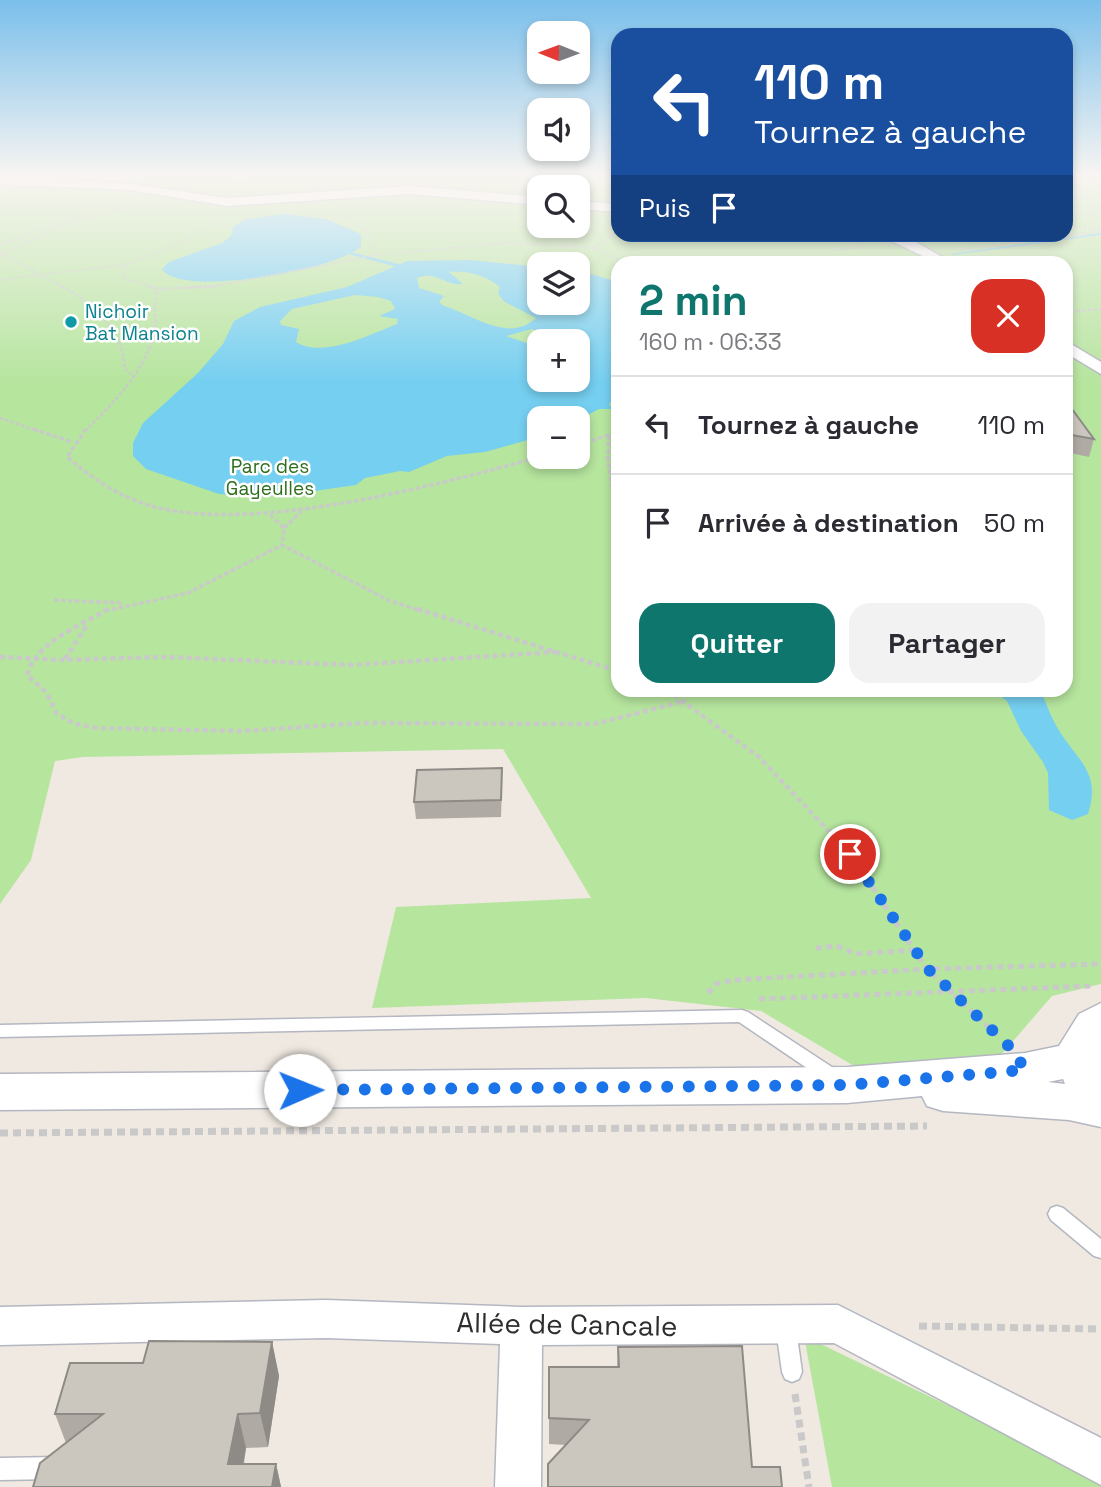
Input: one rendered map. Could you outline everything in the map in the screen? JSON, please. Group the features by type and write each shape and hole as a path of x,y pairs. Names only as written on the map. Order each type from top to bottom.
{"street":[{"path":"909,243 933,256"},
{"path":"1073,351 1101,369"},
{"path":"1101,1019 1088,1029 1081,1042 1079,1059 1083,1076 1101,1102"},
{"path":"0,1092 847,1085 1025,1070 1079,1059"},
{"path":"847,1085 1069,1102 1101,1109"},
{"name":"Allée de Cancale","path":"0,1326 346,1321 471,1322 521,1326 838,1324 1101,1462"},
{"path":"518,1487 521,1326"}],"lane":[{"path":"0,1031 742,1016 847,1085"},
{"path":"1057,1214 1101,1250"},
{"path":"785,1325 792,1371"},
{"path":"0,1469 76,1467"}],"path":[{"path":"2,254 24,243"},
{"path":"0,280 127,264 179,243"},
{"path":"127,264 122,270 125,279 158,289 231,284 376,255 500,243"},
{"path":"513,243 594,248 611,256"},
{"path":"594,248 601,243"},
{"path":"929,254 1005,243"},
{"path":"2,254 91,303 104,315 124,358 125,369 131,375"},
{"path":"158,289 153,300 153,337 131,375 94,426 72,442 67,457 75,465 128,498 203,513 270,514 303,511 350,503 527,460"},
{"path":"1073,311 1101,309"},
{"path":"0,418 72,442"},
{"path":"590,441 611,432"},
{"path":"608,435 611,481"},
{"path":"282,545 284,528 303,511"},
{"path":"270,514 284,528"},
{"path":"282,545 188,593 110,608 87,624 54,641 31,662 27,675 41,685 53,701 57,714 75,724 97,728 242,732 363,723 594,724 686,701"},
{"path":"282,545 390,601 611,669"},
{"path":"54,600 128,603"},
{"path":"65,660 87,624"},
{"path":"0,657 31,662 211,657 350,665 437,663 555,652"},
{"path":"679,697 759,757 850,854 928,969 1014,1051 1025,1070"},
{"path":"816,948 837,946 856,954 915,950"},
{"path":"710,1016 707,995 716,984 928,969 1101,964"},
{"path":"742,1016 753,999 1101,985"},
{"path":"0,1133 935,1126"},
{"path":"907,1326 1101,1329"},
{"path":"792,1371 809,1487"}],"green space":[{"name":"Parc des Gayeulles","path":"0,243 1101,243 1101,984 1052,996 1001,1055 987,1066 854,1066 761,1011 646,998 372,1008 396,907 591,898 503,749 83,757 55,761 31,860 0,904"},
{"path":"804,1336 1101,1479 1101,1487 832,1487"}],"water":[{"path":"221,243 361,243 347,255 324,264 228,281 175,278 162,269 169,262"},
{"path":"470,260 527,266 527,313 505,302 498,294 500,287 483,277 469,273 449,272 463,284 430,276 417,278 419,288 444,296 439,302 444,306 490,325 514,328 536,318 530,315 590,315 590,274 611,280 611,409 599,409 590,414 590,406 527,406 527,440 485,452 447,456 409,472 400,471 365,478 356,485 280,496 219,494 146,469 133,456 133,443 143,423 198,373 223,344 234,321 260,307 347,287 407,261","holes":["355,295 391,301 395,309 379,316 398,319 397,324 361,339 320,348 307,347 296,342 299,329 281,325 280,321 292,309"]},
{"path":"1002,697 1043,697 1057,727 1081,760 1090,778 1092,788 1088,814 1072,820 1049,810 1048,773 1021,731 1007,701"}],"building":[{"path":"1073,410 1094,439 1073,435"},
{"path":"502,768 501,800 414,802 417,770"},
{"path":"149,1341 272,1342 260,1413 238,1414 228,1464 276,1464 272,1487 33,1487 40,1463 103,1414 55,1414 70,1363 143,1363"},
{"path":"742,1346 752,1467 780,1467 782,1487 548,1487 548,1464 589,1420 549,1418 549,1367 619,1367 618,1347"}],"waterway":[{"path":"952,254 1031,243"},
{"path":"350,253 397,265"}],"place":[{"name":"Nichoir Bat Mansion","path":"71,322"}],"route":[{"path":"300,1090 847,1085 1025,1070 1014,1051 928,969 850,854"}]}
